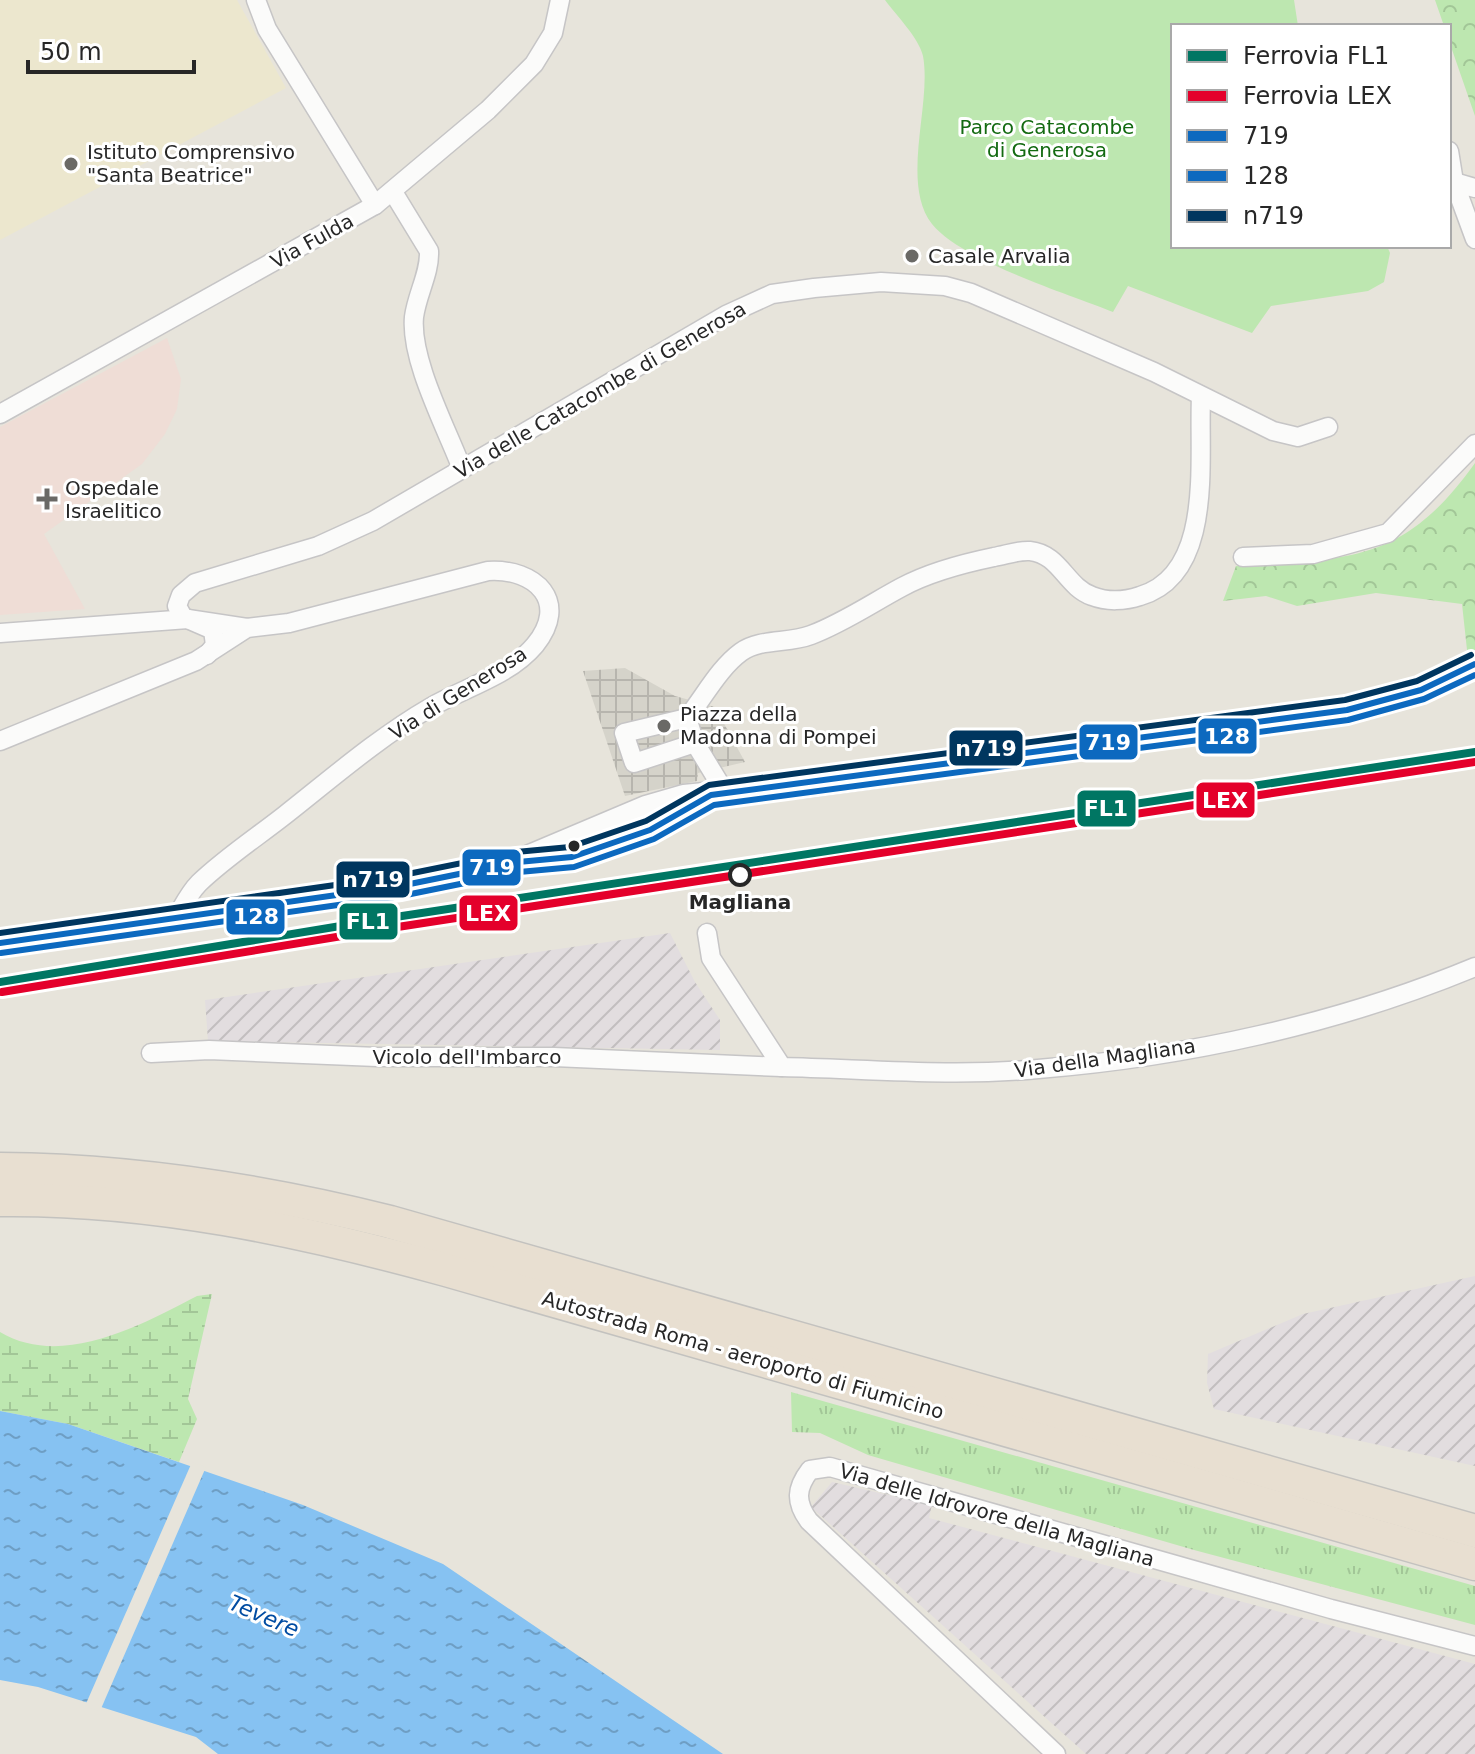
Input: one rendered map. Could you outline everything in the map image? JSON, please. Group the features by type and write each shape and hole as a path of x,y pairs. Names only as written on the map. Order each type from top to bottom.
{"highway":[{"name":"Autostrada Roma - aeroporto di Fiumicino","path":"0,1169 160,1178 302,1201 390,1222 1475,1531"},
{"name":"Autostrada Roma - aeroporto di Fiumicino","path":"0,1200 158,1210 308,1234 395,1256 1475,1564"}],"main road":[{"path":"0,943 422,883 518,862 572,857 614,845 718,795 1347,710 1421,690 1475,664"}],"street":[{"path":"256,0 267,29 375,205"},
{"name":"Via Fulda","path":"0,414 375,205 393,192 488,110 534,64 553,33 560,0"},
{"path":"1451,163 1454,182 1475,239"},
{"path":"1454,182 1475,188"},
{"path":"393,192 429,251 429,262 414,318 417,351 462,469"},
{"name":"Via delle Catacombe di Generosa","path":"188,619 179,613 177,601 195,583 345,535 726,315 772,294 881,282 959,289 1154,372 1286,435 1306,437 1328,427"},
{"path":"695,743 634,763 624,733 687,718 733,659 750,646 809,636 906,584 984,559 1028,551 1045,555 1060,566 1072,584 1090,596 1107,600 1128,600 1149,594 1173,579 1183,562 1198,519 1201,397"},
{"path":"1243,557 1313,554 1388,533 1475,444"},
{"name":"Via di Generosa","path":"0,741 207,655 247,628 289,623 469,574 497,571 521,574 535,582 545,594 550,610 540,638 516,662 406,722 200,882 176,918"},
{"path":"0,633 188,619 247,628"},
{"path":"188,619 208,626 215,634 215,645 207,655"},
{"path":"687,718 718,795"},
{"path":"707,933 711,958 782,1067"},
{"name":"Via della Magliana","path":"782,1067 994,1072 1077,1065 1200,1046 1330,1017 1396,998 1475,967"},
{"name":"Vicolo dell'Imbarco","path":"151,1053 209,1050 377,1057 554,1057 782,1067"},
{"name":"Via delle Idrovore della Magliana","path":"1056,1754 809,1521 798,1505 798,1496 810,1470 830,1467 1331,1609 1475,1646"}],"shaded area":[{"name":"Istituto Comprensivo \"Santa Beatrice\"","path":"0,0 237,0 286,88 0,240"},
{"name":"Ospedale Israelitico","path":"167,338 181,379 177,409 165,434 142,464 44,534 85,609 0,615 0,427"},
{"name":"Piazza della Madonna di Pompei","path":"625,668 675,696 715,707 745,762 698,773 697,781 625,796 583,671"},
{"path":"670,933 695,982 720,1020 720,1050 208,1041 205,1000"},
{"path":"1475,1276 1475,1466 1214,1409 1207,1383 1208,1354 1303,1314"},
{"path":"832,1482 932,1505 929,1518 1475,1664 1475,1754 1086,1754 811,1507"}],"green space":[{"name":"Parco Catacombe di Generosa","path":"885,0 1294,0 1298,24 1171,24 1171,248 1388,248 1390,253 1384,282 1368,291 1271,306 1252,333 1128,286 1113,312 1016,275 966,251 932,224 923,207 918,187 925,75 921,49"},
{"path":"1435,0 1475,0 1475,116 1451,47 1451,24 1443,24"},
{"path":"1475,463 1475,654 1468,659 1462,604 1376,593 1297,606 1266,596 1223,601 1236,566 1343,557 1398,538 1424,520 1449,496"},
{"path":"212,1294 188,1399 197,1419 179,1462 68,1424 0,1411 0,1332 24,1342 49,1346 75,1345 126,1330 197,1296"},
{"path":"791,1392 1475,1586 1475,1625 1194,1550 868,1455 820,1433 792,1432"}],"water":[{"name":"Tevere","path":"0,1411 68,1424 303,1505 443,1564 723,1754 218,1754 196,1737 38,1687 0,1680"}],"pier":[{"path":"192,1462 206,1467 100,1711 85,1706"}],"rail line":[{"name":"FL1","path":"0,982 389,918 1475,752"},
{"name":"LEX","path":"2,992 391,928 1475,762"}],"transit line":[{"name":"n719","path":"0,933 398,876 516,852 570,847 646,821 709,785 1345,700 1417,681 1471,655"},
{"name":"719","path":"0,943 400,886 518,862 572,857 650,830 711,795 1347,710 1421,690 1475,664"},
{"name":"128","path":"1,953 401,896 519,872 574,867 654,839 714,805 1348,720 1424,699 1475,675"}],"place":[{"name":"Istituto Comprensivo \"Santa Beatrice\"","path":"71,164"},
{"name":"Casale Arvalia","path":"912,256"},
{"name":"Ospedale Israelitico","path":"47,499"},
{"name":"Piazza della Madonna di Pompei","path":"664,726"},
{"name":"Magliana","path":"740,875"}]}
